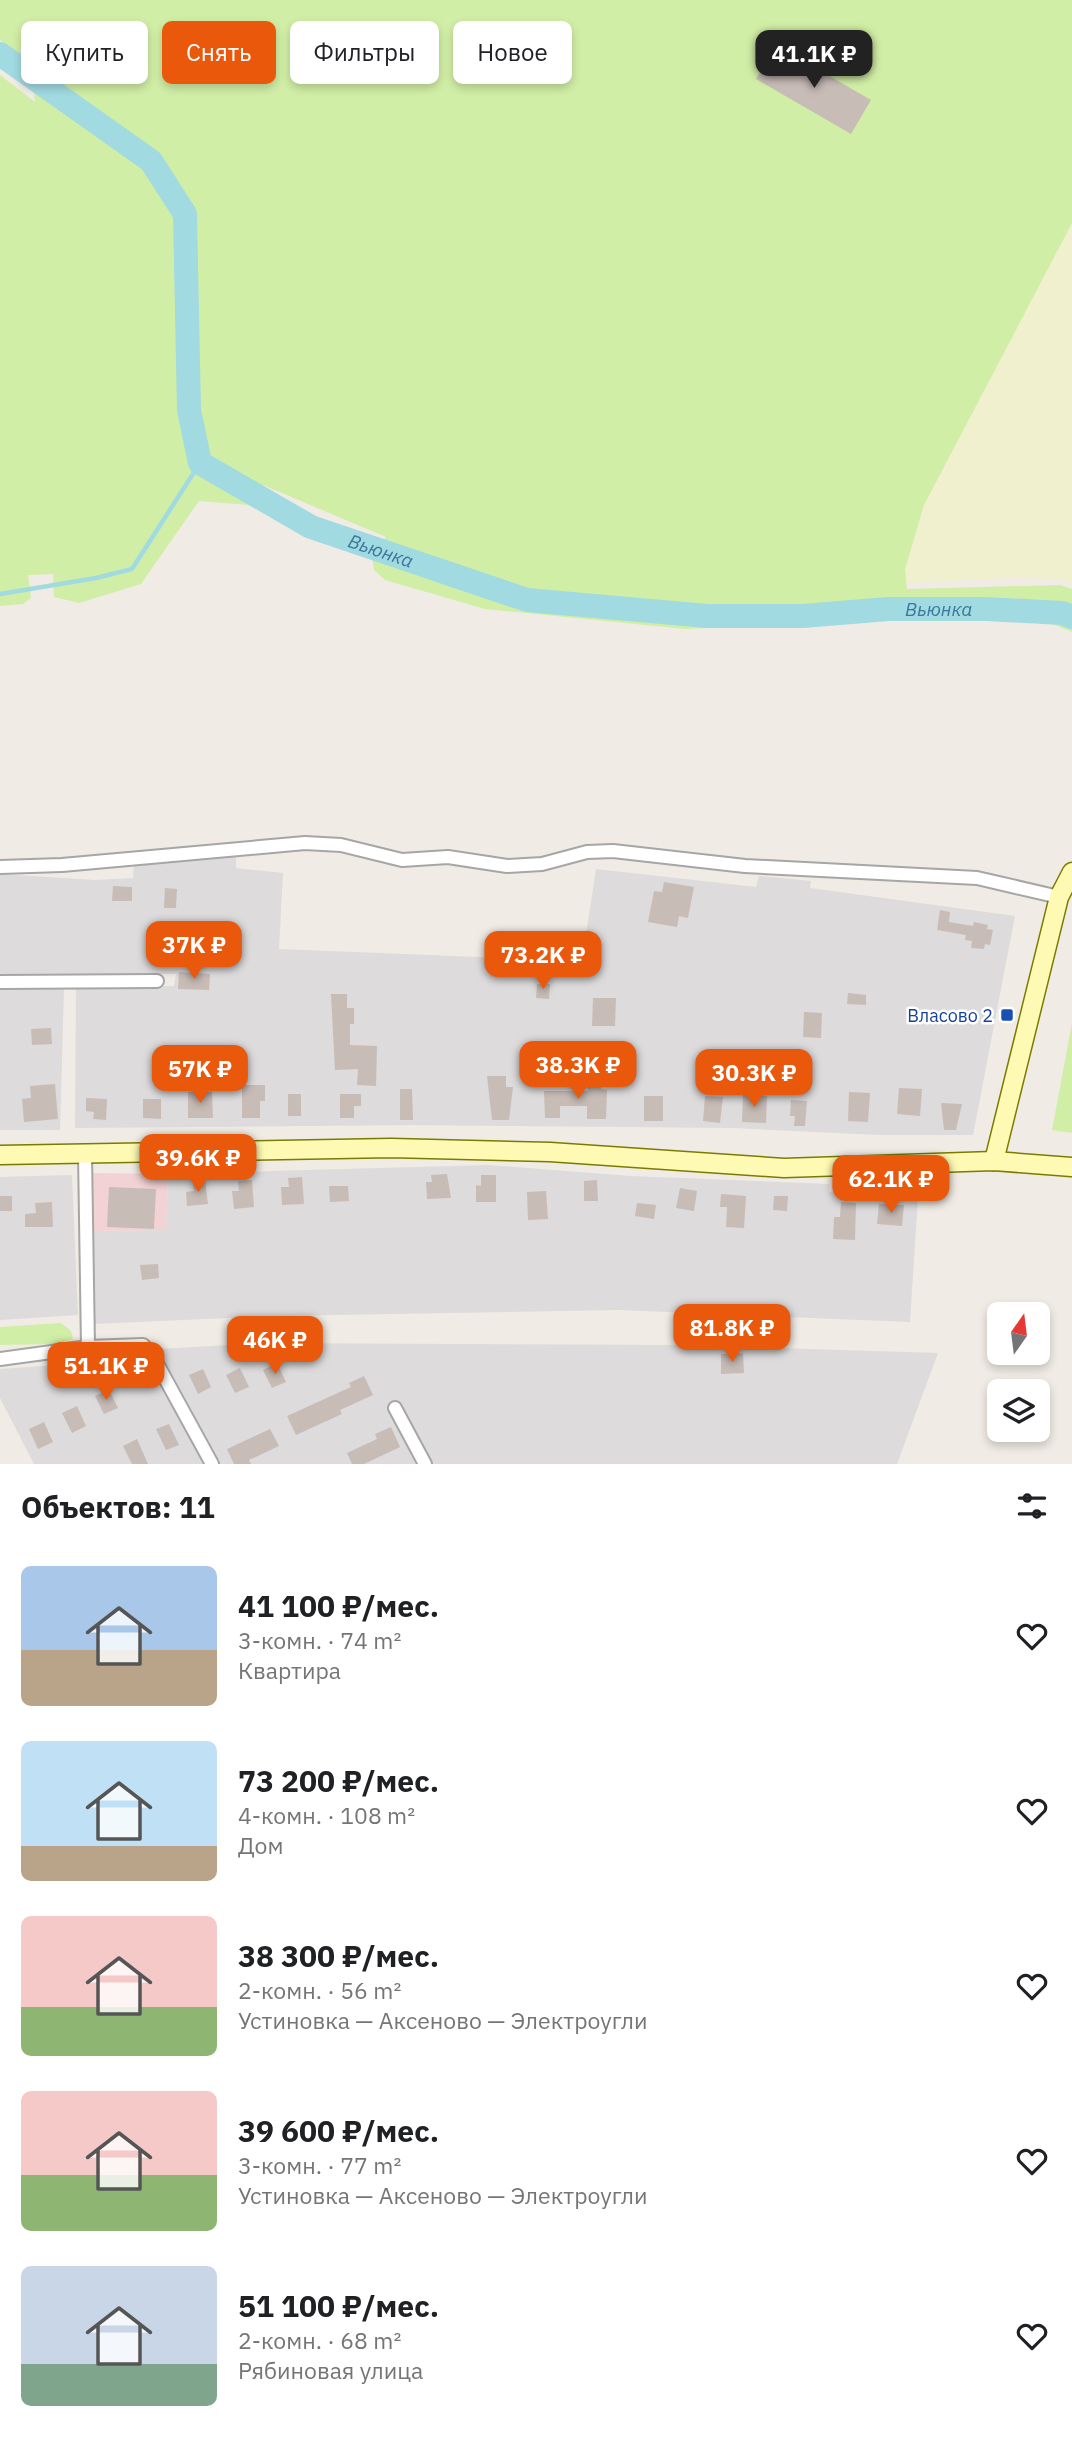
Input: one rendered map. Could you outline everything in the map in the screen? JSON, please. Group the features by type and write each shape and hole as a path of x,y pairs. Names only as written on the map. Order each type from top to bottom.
{"main road":[{"path":"994,1161 1059,897 1072,872"},
{"path":"0,1155 391,1148 550,1152 784,1168 994,1161 1072,1167"}],"street":[{"path":"0,867 62,865 305,843 341,845 402,860 448,857 507,866 542,864 587,852 613,852 745,866 977,878 1059,897"},
{"path":"0,982 157,981"},
{"path":"85,1154 88,1347"},
{"path":"0,1359 88,1347 143,1345 154,1358 212,1464"},
{"path":"395,1408 425,1464"}],"shaded area":[{"path":"236,855 236,868 283,873 279,949 582,961 596,869 756,887 759,876 811,881 810,888 1015,916 973,1135 877,1135 732,1128 413,1125 75,1128 76,988 174,986 176,974 0,974 0,874 95,880 133,878 134,865 160,857"},
{"path":"64,988 60,1130 0,1130 0,989"},
{"path":"488,1165 631,1176 829,1184 829,1192 918,1197 910,1322 619,1310 276,1316 93,1324 92,1231 166,1230 168,1174"},
{"path":"93,1173 168,1174 166,1230 92,1231"},
{"path":"72,1175 78,1315 0,1320 0,1177"},
{"path":"260,1343 686,1345 938,1353 897,1464 34,1464 0,1398 0,1369 154,1358 161,1349"}],"green space":[{"path":"0,0 1072,0 1072,223 924,505 905,569 907,589 1060,585 1072,589 1072,632 1050,623 976,617 685,629 485,609 385,580 374,570 372,555 386,537 263,485 249,505 199,501 141,584 79,603 54,597 53,574 28,575 31,598 23,604 0,606 0,75 35,102 33,84 148,84 148,21 21,21 21,57 0,40"},
{"path":"1072,223 1072,583 1062,579 1012,578 907,583 905,569 924,505"},
{"path":"1072,1023 1072,1133 1052,1130"},
{"path":"61,1323 71,1331 73,1339 56,1344 0,1345 0,1327"}],"building":[{"path":"776,45 871,100 851,134 756,79"},
{"path":"664,882 694,887 688,918 679,916 677,927 648,922 654,891 662,892"},
{"path":"113,886 132,887 132,901 112,901"},
{"path":"165,888 177,889 176,908 164,908"},
{"path":"940,910 950,912 949,922 973,926 974,922 988,925 987,929 993,930 990,945 985,944 984,949 971,948 972,941 965,940 966,935 937,930"},
{"path":"179,972 210,974 209,990 178,989"},
{"path":"537,984 550,984 549,999 536,998"},
{"path":"848,993 866,995 866,1005 847,1004"},
{"path":"331,994 347,994 347,1008 354,1008 354,1024 350,1024 350,1045 377,1046 376,1086 357,1085 358,1069 335,1070"},
{"path":"593,998 616,998 615,1026 592,1026"},
{"path":"804,1012 822,1013 821,1038 803,1037"},
{"path":"51,1028 52,1044 32,1045 31,1029"},
{"path":"487,1076 506,1076 506,1087 513,1087 509,1120 492,1120"},
{"path":"588,1079 601,1080 601,1089 607,1090 606,1119 587,1119 587,1106 560,1106 560,1118 545,1118 544,1091 588,1091"},
{"path":"55,1084 58,1119 24,1122 22,1099 31,1098 30,1086"},
{"path":"242,1085 265,1085 265,1101 260,1101 260,1118 242,1118"},
{"path":"899,1088 922,1089 920,1116 897,1114"},
{"path":"400,1089 412,1089 413,1120 400,1120"},
{"path":"188,1092 212,1092 213,1118 188,1118"},
{"path":"849,1092 870,1093 868,1122 848,1121"},
{"path":"288,1094 301,1094 301,1116 288,1116"},
{"path":"340,1094 361,1094 361,1106 354,1106 354,1118 340,1118"},
{"path":"743,1095 767,1096 766,1123 742,1122"},
{"path":"644,1096 663,1096 663,1121 644,1121"},
{"path":"705,1096 723,1097 720,1123 703,1121"},
{"path":"86,1098 107,1099 106,1120 93,1119 94,1112 86,1111"},
{"path":"143,1099 161,1099 161,1119 143,1118"},
{"path":"791,1100 807,1101 805,1126 794,1126 795,1116 790,1116"},
{"path":"941,1103 962,1104 956,1130 944,1130"},
{"path":"447,1174 451,1198 427,1199 426,1182 432,1182 431,1175"},
{"path":"481,1175 496,1175 496,1202 476,1202 476,1185 481,1186"},
{"path":"302,1177 304,1204 282,1205 281,1187 289,1187 288,1178"},
{"path":"205,1180 208,1204 187,1206 186,1192 194,1191 193,1181"},
{"path":"252,1180 254,1207 234,1209 232,1191 239,1191 238,1181"},
{"path":"597,1180 598,1201 584,1201 584,1181"},
{"path":"329,1186 348,1186 349,1201 330,1202"},
{"path":"109,1187 156,1189 154,1229 107,1227"},
{"path":"680,1188 697,1191 694,1211 676,1208"},
{"path":"546,1191 548,1219 528,1220 527,1192"},
{"path":"721,1194 746,1196 744,1228 726,1227 727,1207 720,1207"},
{"path":"0,1196 12,1196 12,1211 0,1211"},
{"path":"774,1196 788,1196 787,1211 773,1210"},
{"path":"52,1202 53,1227 25,1227 25,1214 36,1213 35,1203"},
{"path":"841,1202 856,1203 855,1240 833,1239 834,1217 840,1217"},
{"path":"637,1203 656,1205 654,1219 635,1216"},
{"path":"879,1204 904,1205 902,1226 877,1224"},
{"path":"158,1264 159,1278 142,1280 140,1265"},
{"path":"743,1353 744,1373 721,1374 721,1354"},
{"path":"277,1363 286,1382 272,1388 263,1370"},
{"path":"240,1368 249,1387 235,1393 226,1375"},
{"path":"203,1369 211,1387 198,1394 189,1375"},
{"path":"364,1376 373,1395 340,1410 342,1414 296,1435 287,1416 351,1387 349,1383"},
{"path":"109,1390 118,1408 104,1414 95,1396"},
{"path":"77,1406 86,1426 72,1433 62,1413"},
{"path":"44,1422 53,1442 38,1449 29,1429"},
{"path":"169,1424 179,1445 166,1450 156,1429"},
{"path":"391,1427 400,1447 364,1464 352,1464 347,1453 377,1439 375,1434"},
{"path":"270,1429 279,1446 249,1460 251,1464 234,1464 227,1449"},
{"path":"137,1439 148,1464 132,1464 123,1446"}],"waterway":[{"name":"Вьюнка","path":"0,54 151,161 185,214 189,410 200,463 311,527 527,600 707,616 803,616 888,609 986,609 1062,613 1072,617"},
{"path":"0,594 96,578 132,569 200,463"}],"place":[{"name":"Власово 2","path":"1007,1015"}]}
